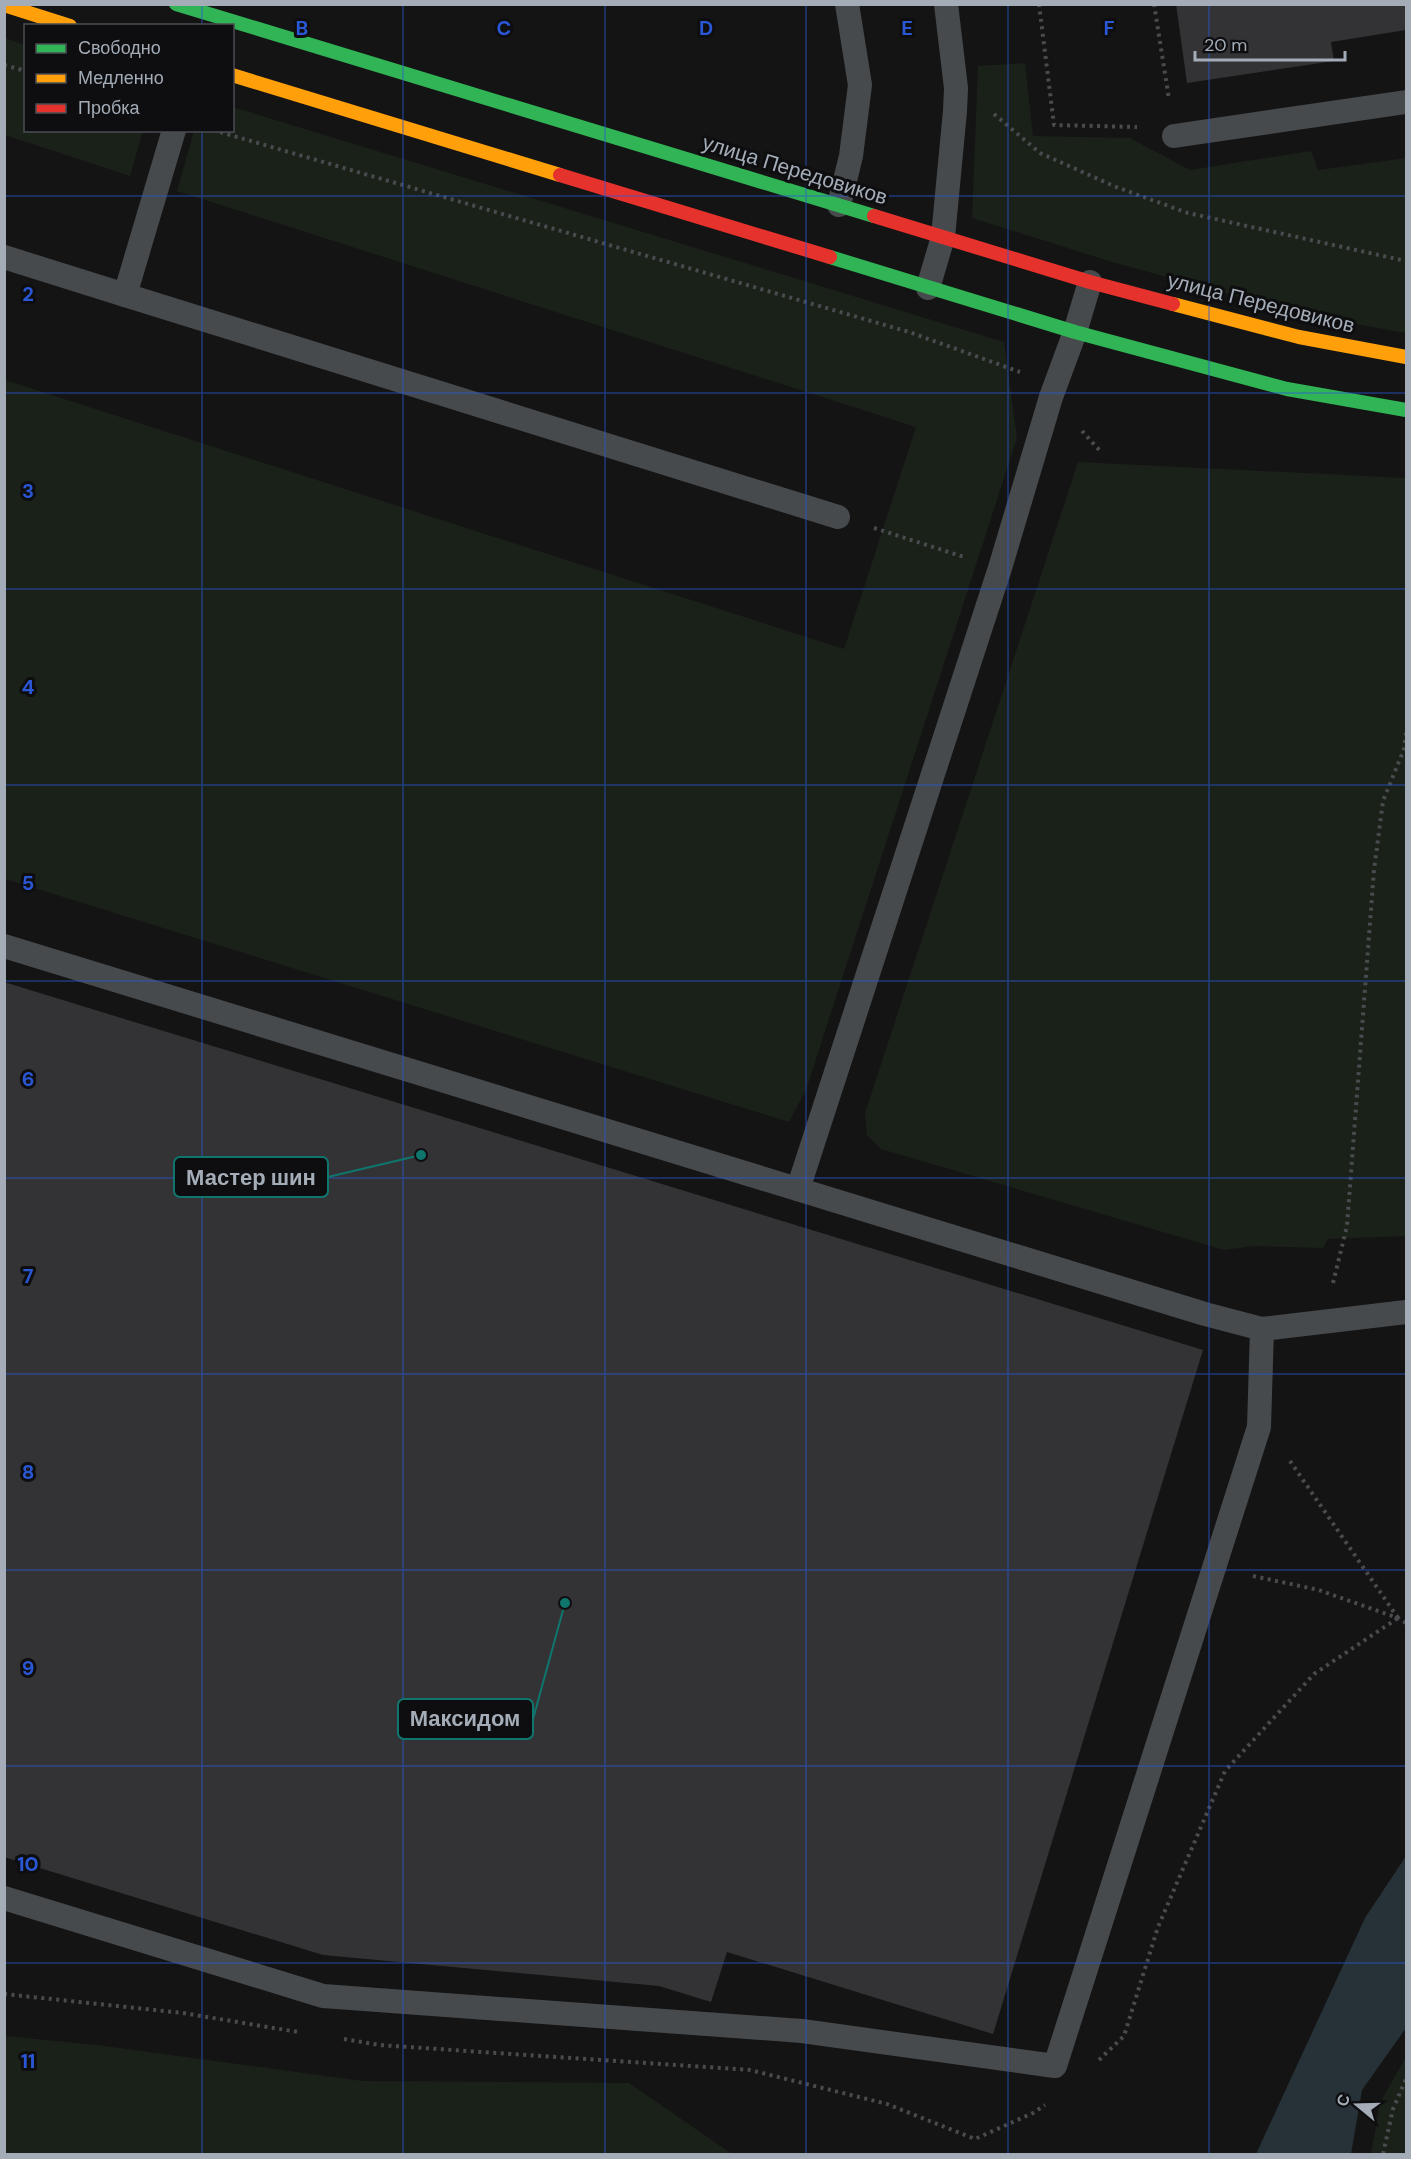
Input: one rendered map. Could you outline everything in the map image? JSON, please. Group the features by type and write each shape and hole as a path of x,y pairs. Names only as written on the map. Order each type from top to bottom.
{"main road":[{"name":"улица Передовиков","path":"176,4 208,20"},
{"path":"4,5 64,24"},
{"name":"улица Передовиков","path":"234,28 839,205 1090,282 1299,338 1407,357"},
{"path":"234,76 1075,332 1287,389 1407,410"}],"lane":[{"path":"839,205 851,156 860,85 847,4"},
{"path":"928,288 943,237 956,88 946,4"},
{"path":"1174,136 1407,102"},
{"path":"125,295 173,132"},
{"path":"4,257 838,516"},
{"path":"798,1189 1000,568 1051,397 1075,332 1090,282"},
{"path":"4,946 1205,1314 1262,1329 1407,1312"},
{"path":"4,1898 322,1996 802,2031 1055,2066 1259,1427 1262,1329"}],"path":[{"path":"1039,4 1054,125 1134,126 1174,136 1154,4"},
{"path":"4,65 24,70"},
{"path":"956,88 977,100 1040,153 1116,187 1188,213 1407,261"},
{"path":"220,132 909,332 1022,373 1051,397 1102,453"},
{"path":"838,516 1000,568"},
{"path":"1330,1294 1347,1226 1376,858 1383,801 1404,749 1407,733"},
{"path":"1259,1427 1285,1453 1398,1618"},
{"path":"1214,1568 1319,1590 1407,1623"},
{"path":"1094,2066 1124,2036 1158,1927 1225,1771 1314,1674 1398,1618"},
{"path":"4,1994 183,2013 298,2032"},
{"path":"333,2038 379,2045 750,2070 887,2104 975,2139 1033,2113 1053,2100"},
{"path":"1383,2154 1393,2109 1407,2079"}],"shaded area":[{"path":"5,38 24,45 24,132 143,132 130,176 5,135"},
{"path":"1025,63 1033,136 1130,138 1190,170 1311,151 1318,170 1406,158 1406,333 1305,315 1112,262 972,218 978,66"},
{"path":"234,107 1004,342 1017,438 806,1090 789,1122 5,879 5,380 844,649 916,427 177,191 194,132 234,132"},
{"path":"1078,462 1406,478 1406,1236 1328,1239 1323,1248 1254,1246 1224,1250 881,1149 867,1135 865,1113"},
{"path":"1406,1856 1406,2028 1362,2090 1351,2154 1256,2154 1365,1918"},
{"path":"5,2036 97,2045 363,2081 629,2083 732,2154 5,2154"},
{"path":"1406,2057 1406,2154 1371,2154 1380,2103"}],"building":[{"path":"1176,4 1406,4 1406,30 1331,42 1334,61 1187,83"},
{"path":"4,982 1203,1350 993,2034 727,1952 711,2002 659,1986 323,1955 4,1857"}],"traffic: fast":[{"path":"176,4 874,216"},
{"path":"830,257 1075,332 1287,389 1406,410"}],"traffic: slow":[{"path":"4,5 64,24"},
{"path":"234,76 560,175"},
{"path":"1173,304 1299,337 1406,357"}],"traffic: jam":[{"path":"560,175 830,257"},
{"path":"874,216 1090,282 1173,304"}],"place":[{"name":"Мастер шин","path":"421,1155"},
{"name":"Максидом","path":"565,1603"}]}
